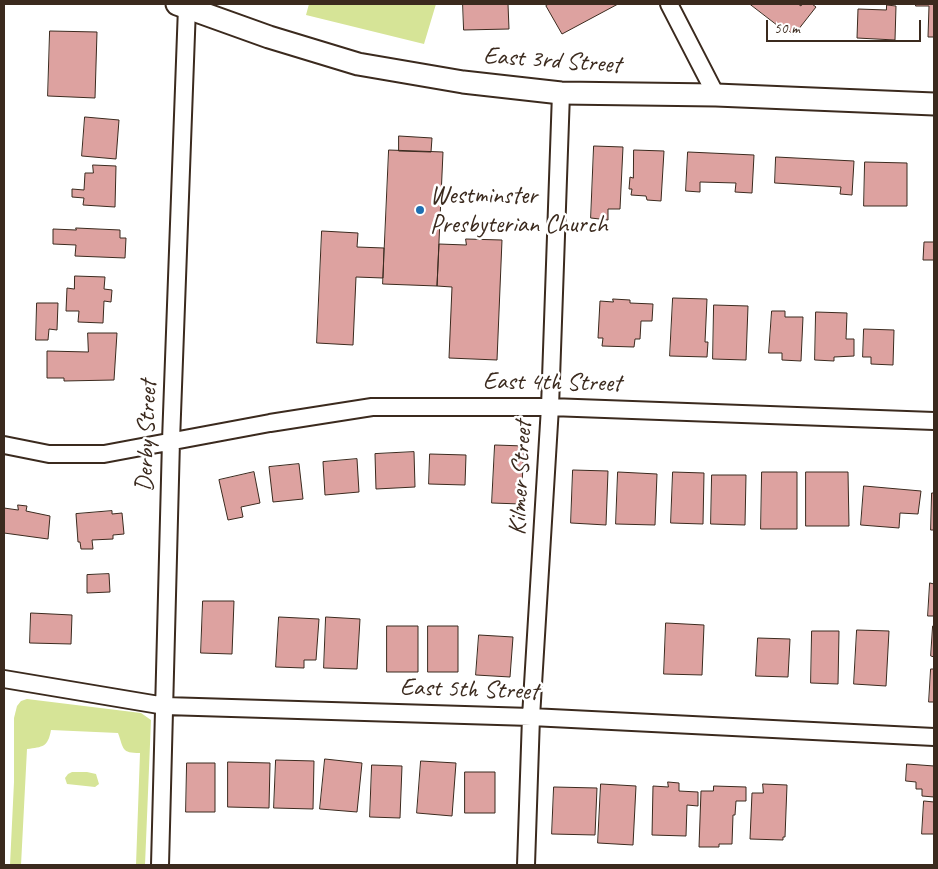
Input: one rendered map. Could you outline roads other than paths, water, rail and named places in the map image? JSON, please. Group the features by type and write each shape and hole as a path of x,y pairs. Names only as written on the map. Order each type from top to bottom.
{"street":[{"path":"669,4 716,95"},
{"name":"East 3rd Street","path":"182,6 270,38 358,64 463,82 561,93 716,95 934,104"},
{"name":"Derby Street","path":"160,865 182,6"},
{"name":"Kilmer Street","path":"526,865 531,717 550,406 561,93"},
{"name":"East 4th Street","path":"4,445 49,454 104,454 372,408 550,406 934,421"},
{"name":"East 5th Street","path":"4,680 165,706 531,717 934,737"}],"place":[{"name":"Westminster Presbyterian Church","path":"420,210"}]}
